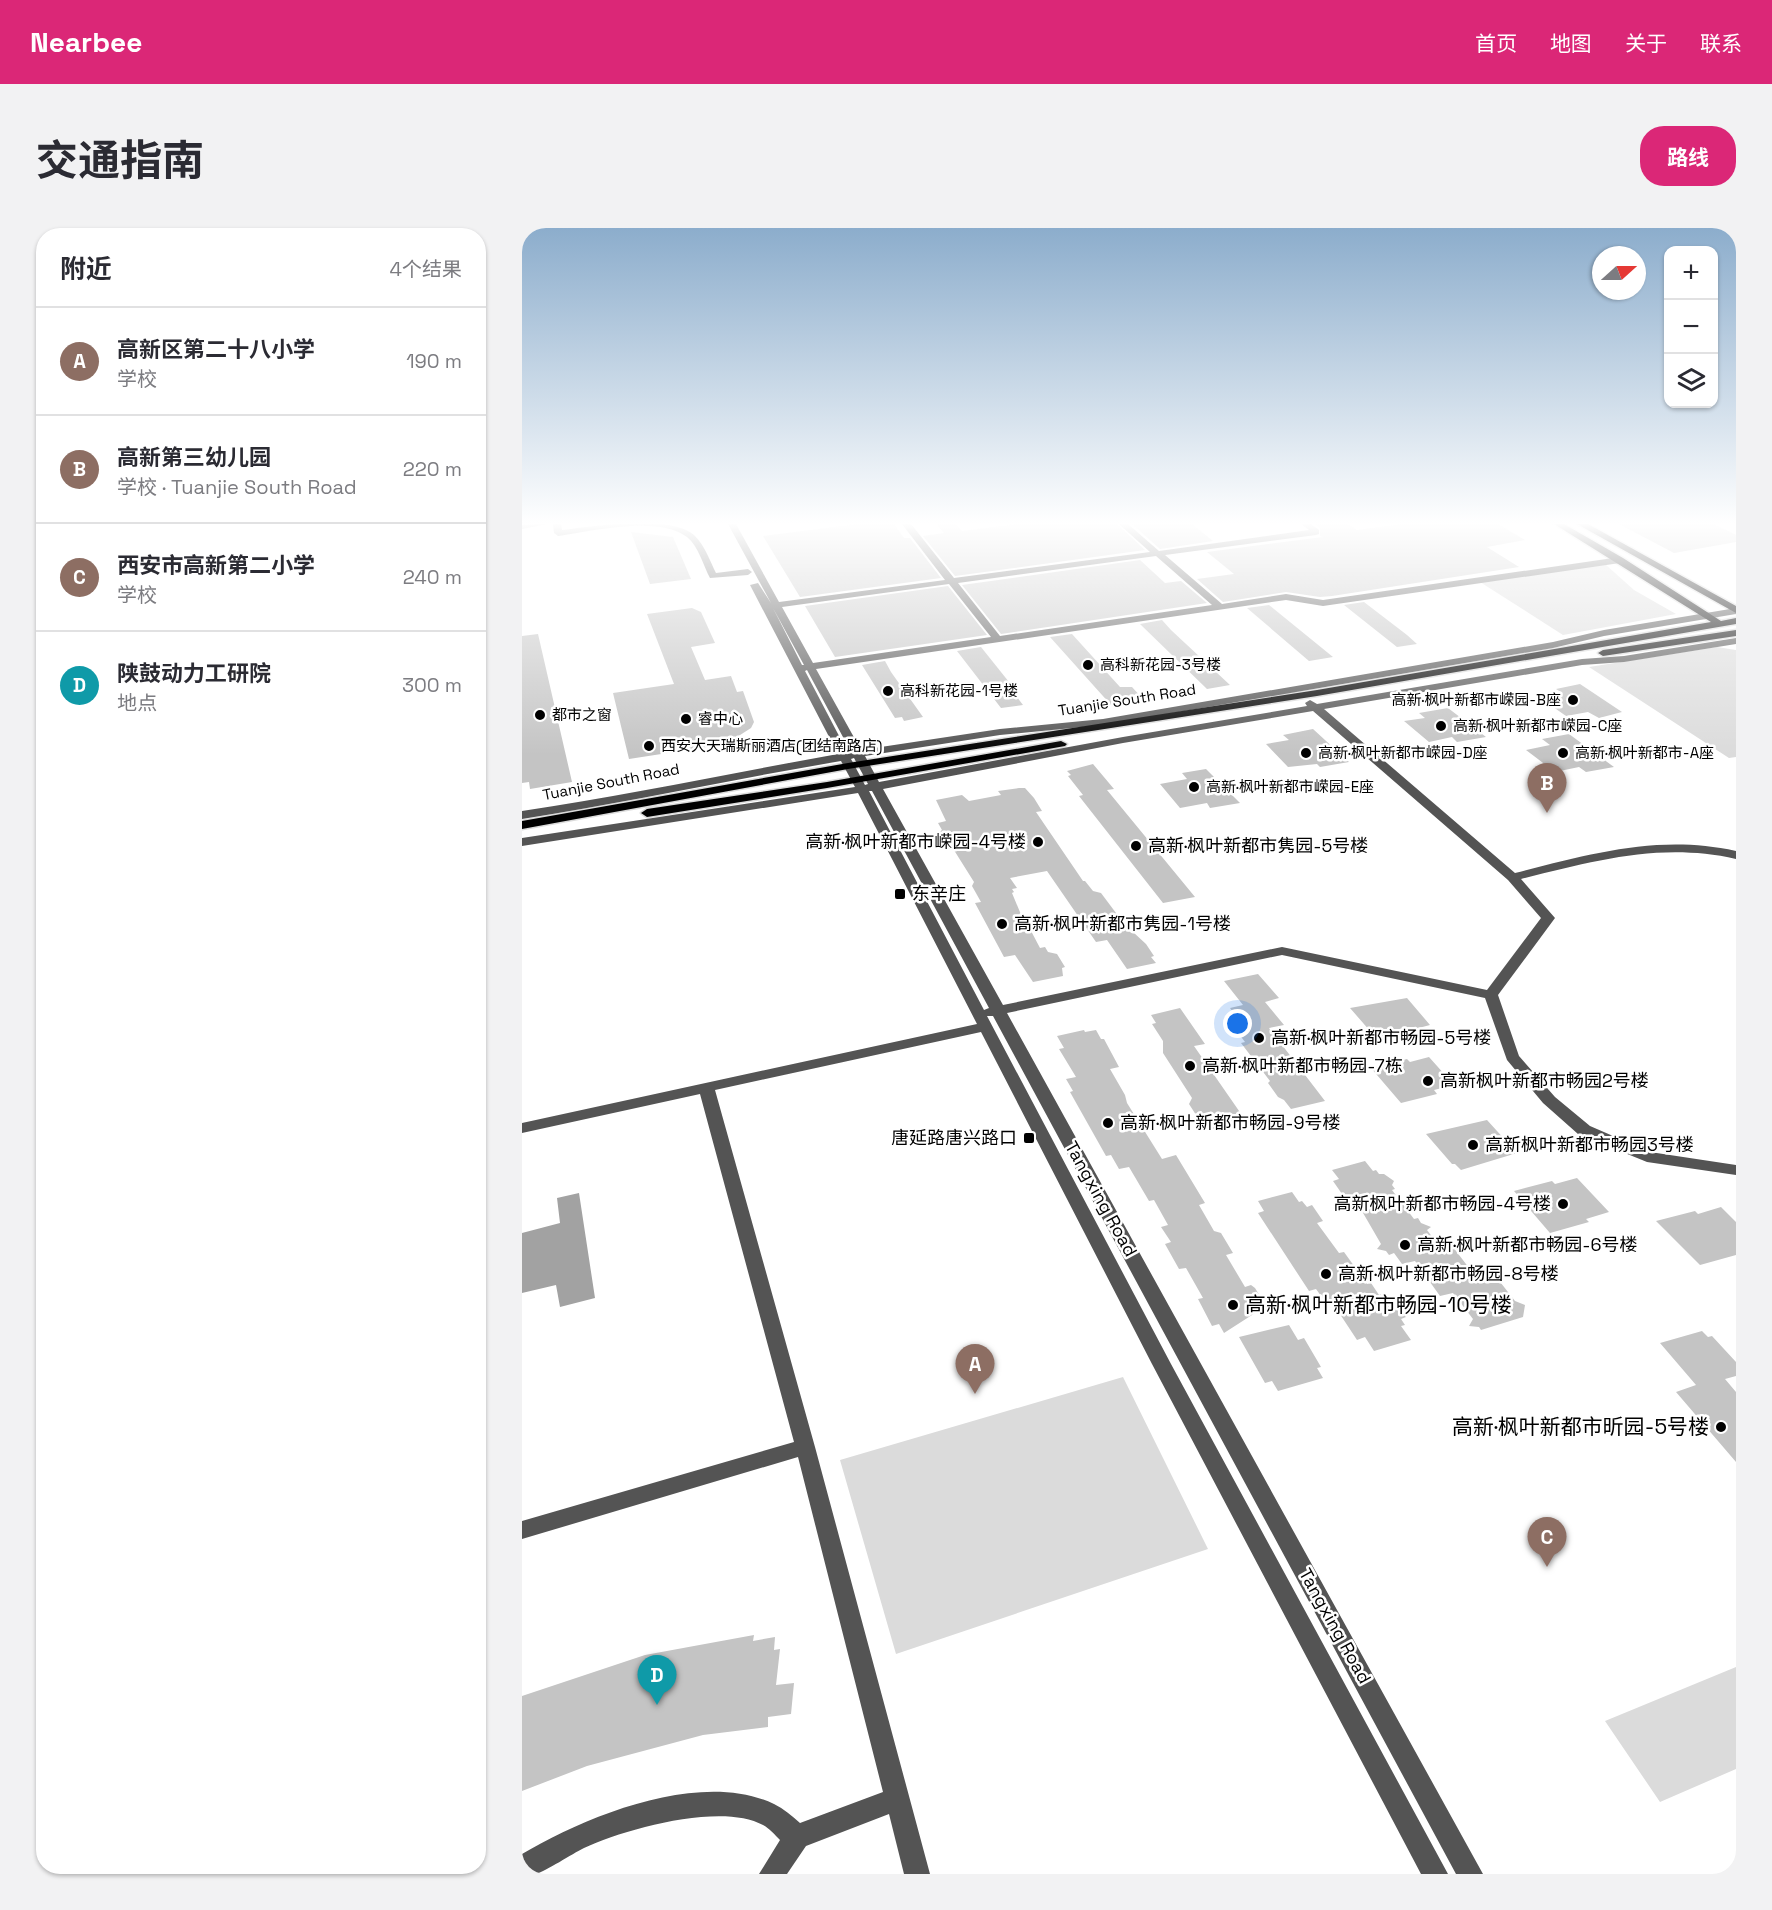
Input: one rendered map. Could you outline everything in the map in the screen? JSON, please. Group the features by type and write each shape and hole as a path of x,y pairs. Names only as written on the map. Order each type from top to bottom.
{"main road":[{"path":"1683,601 1736,633"},
{"path":"1719,601 1736,610"},
{"name":"Tuanjie South Road","path":"522,833 860,772 1736,621"},
{"name":"Tuanjie South Road","path":"522,825 1311,704 1736,633"}],"street":[{"name":"Tangxing Road","path":"764,601 799,669 998,1010 1470,1874"},
{"name":"Tangxing Road","path":"776,601 983,1020 1162,1364 1435,1874"},
{"path":"767,607 808,601"},
{"path":"967,601 998,640"},
{"path":"1213,601 1220,607"},
{"path":"799,669 1261,601"},
{"path":"1310,601 1323,603 1338,601"},
{"name":"Tuanjie South Road","path":"522,842 860,772 1000,732 1103,722 1553,645 1604,633 1736,610"},
{"name":"Tuanjie South Road","path":"1311,704 1736,641"},
{"path":"1311,704 1512,877 1548,918 1491,995"},
{"name":"Tuanjie South Road","path":"522,815 623,799 699,782 860,772"},
{"path":"1512,877 1647,849 1705,849 1736,855"},
{"path":"522,1128 706,1087 983,1020 998,1010 1282,951 1491,995"},
{"path":"1491,995 1512,1057 1549,1100 1584,1130 1647,1157 1736,1170"},
{"path":"706,1087 805,1447 917,1874"},
{"path":"522,1530 805,1447"},
{"path":"772,1874 797,1837 896,1799"},
{"path":"522,1868 544,1854 610,1825 668,1808 718,1804 766,1813 797,1837"}],"shaded area":[{"path":"1509,601 1653,601 1676,614 1563,635"},
{"path":"1717,647 1736,650 1736,757 1729,758 1589,667"},
{"path":"579,1193 595,1298 560,1307 556,1285 522,1293 522,1233 560,1223 557,1198"},
{"path":"1123,1377 1208,1549 896,1654 840,1460"},
{"path":"1736,1667 1736,1769 1660,1802 1605,1721"}],"building":[{"path":"842,601 960,601 987,635 835,657 805,606"},
{"path":"975,601 1204,601 1207,603 1001,634"},
{"path":"1364,602 1417,644 1397,647 1344,605"},
{"path":"1269,605 1333,657 1309,661 1247,608"},
{"name":"睿中心","path":"692,608 701,612 715,643 691,647 705,680 731,676 737,692 743,691 754,722 751,728 726,744 629,759 613,693 674,684 647,614"},
{"path":"1162,620 1230,685 1207,689 1140,624"},
{"name":"都市之窗","path":"538,634 572,782 530,789 529,782 522,783 522,636"},
{"name":"高科新花园-3号楼","path":"1072,634 1120,687 1132,687 1143,699 1111,705 1050,637"},
{"path":"981,647 1013,687 1010,688 1023,705 1001,708 957,651"},
{"name":"高科新花园-1号楼","path":"885,661 923,717 904,721 902,717 895,718 862,665"},
{"name":"高新·枫叶新都市嵘园-B座","path":"1580,684 1622,712 1599,718 1588,712 1566,716 1539,697 1561,692 1556,689"},
{"name":"高新·枫叶新都市嵘园-C座","path":"1448,708 1486,737 1457,742 1452,737 1429,742 1404,721 1425,718 1419,713"},
{"name":"高新·枫叶新都市嵘园-D座","path":"1313,729 1349,762 1320,767 1317,764 1288,767 1266,744 1289,740 1283,735"},
{"name":"高新·枫叶新都市-A座","path":"1569,734 1614,767 1586,772 1579,767 1555,772 1526,750 1550,745 1542,739"},
{"name":"高新·枫叶新都市隽园-5号楼","path":"1093,764 1114,789 1107,790 1195,897 1163,903 1079,796 1083,795 1068,776 1071,775 1067,771"},
{"name":"高新·枫叶新都市嵘园-E座","path":"1206,769 1240,803 1210,808 1207,803 1180,808 1160,784 1187,779 1182,773"},
{"path":"1025,788 1034,798 1042,811 1036,812 1083,881 1093,891 1101,893 1131,933 1133,932 1146,944 1156,963 1127,969 1107,940 1096,942 1047,871 1010,878 1017,888 1012,889 1014,892 1012,893 1027,929 1030,929 1040,948 1045,947 1048,952 1057,954 1065,967 1062,968 1063,976 1033,982 1015,955 1004,957 975,903 981,902 972,886 974,882 947,839 934,836 942,830 938,823 946,821 936,800 962,795 969,801 1001,795 998,791"},
{"name":"高新·枫叶新都市畅园-5号楼","path":"1258,974 1279,998 1265,1002 1284,1025 1269,1028 1325,1101 1291,1109 1284,1100 1278,1097 1268,1083 1270,1081 1241,1043 1245,1042 1239,1034 1248,1032 1230,1008 1243,1005 1224,981"},
{"path":"1407,998 1430,1025 1377,1039 1350,1008"},
{"name":"高新·枫叶新都市畅园-7栋","path":"1180,1008 1205,1044 1194,1046 1246,1121 1213,1129 1207,1120 1198,1118 1189,1104 1192,1098 1163,1053 1163,1041 1152,1024 1156,1023 1151,1015"},
{"path":"1084,1030 1085,1032 1096,1030 1101,1039 1104,1039 1119,1067 1110,1069 1127,1103 1162,1159 1176,1155 1205,1203 1199,1205 1214,1231 1221,1233 1233,1253 1226,1255 1245,1287 1251,1285 1255,1288 1266,1306 1224,1333 1219,1324 1212,1326 1198,1299 1203,1298 1186,1268 1179,1269 1165,1244 1171,1242 1161,1227 1168,1225 1154,1200 1149,1201 1129,1167 1119,1169 1111,1155 1106,1156 1070,1092 1073,1091 1066,1079 1076,1077 1059,1049 1064,1048 1057,1036"},
{"name":"高新枫叶新都市畅园2号楼","path":"1429,1057 1454,1085 1434,1090 1437,1094 1401,1103 1371,1068 1407,1059 1410,1062"},
{"name":"高新枫叶新都市畅园3号楼","path":"1487,1120 1517,1153 1461,1170 1452,1164 1426,1134"},
{"name":"高新·枫叶新都市畅园-6号楼","path":"1365,1161 1373,1171 1376,1170 1379,1174 1384,1174 1394,1181 1392,1185 1395,1189 1392,1190 1414,1219 1418,1218 1421,1223 1431,1227 1427,1230 1442,1250 1453,1247 1469,1268 1472,1267 1485,1280 1497,1278 1515,1301 1525,1305 1523,1317 1481,1330 1479,1327 1469,1326 1473,1319 1453,1293 1440,1296 1415,1261 1402,1264 1394,1253 1389,1255 1386,1251 1377,1249 1381,1244 1359,1206 1354,1208 1349,1204 1333,1181 1339,1179 1332,1170"},
{"name":"高新枫叶新都市畅园-4号楼","path":"1577,1178 1609,1212 1586,1219 1589,1222 1550,1233 1514,1191 1552,1181 1555,1184"},
{"name":"高新·枫叶新都市畅园-8号楼","path":"1292,1192 1299,1202 1302,1201 1307,1207 1312,1205 1323,1221 1317,1223 1339,1253 1344,1252 1367,1284 1371,1283 1379,1295 1383,1294 1387,1300 1393,1299 1406,1317 1401,1319 1405,1325 1401,1326 1411,1340 1374,1351 1365,1337 1357,1340 1330,1299 1324,1300 1316,1289 1309,1291 1258,1213 1264,1211 1258,1201"},
{"path":"1721,1207 1736,1222 1736,1255 1700,1265 1656,1221 1695,1211 1698,1214"},
{"path":"1289,1325 1298,1340 1304,1338 1321,1367 1317,1368 1323,1378 1278,1391 1272,1381 1265,1383 1239,1337"},
{"name":"高新·枫叶新都市昕园-5号楼","path":"1702,1331 1708,1337 1712,1336 1736,1362 1736,1376 1725,1379 1736,1392 1736,1462 1676,1392 1696,1385 1660,1343"},
{"path":"754,1635 753,1641 775,1637 774,1650 780,1649 776,1685 794,1683 791,1714 768,1717 768,1727 703,1735 587,1766 522,1791 522,1696 645,1655"}],"place":[{"name":"高科新花园-3号楼","path":"1088,665"},
{"name":"高科新花园-1号楼","path":"888,691"},
{"name":"高新·枫叶新都市嵘园-B座","path":"1573,700"},
{"name":"都市之窗","path":"540,715"},
{"name":"睿中心","path":"686,719"},
{"name":"高新·枫叶新都市嵘园-C座","path":"1441,726"},
{"name":"西安大天瑞斯丽酒店(团结南路店)","path":"649,746"},
{"name":"高新·枫叶新都市嵘园-D座","path":"1306,753"},
{"name":"高新·枫叶新都市-A座","path":"1563,753"},
{"name":"高新·枫叶新都市嵘园-E座","path":"1194,787"},
{"name":"高新第三幼儿园","path":"1547,813"},
{"name":"高新·枫叶新都市嵘园-4号楼","path":"1038,842"},
{"name":"高新·枫叶新都市隽园-5号楼","path":"1136,846"},
{"name":"东辛庄","path":"900,894"},
{"name":"高新·枫叶新都市隽园-1号楼","path":"1002,924"},
{"name":"高新·枫叶新都市畅园-5号楼","path":"1259,1038"},
{"name":"高新·枫叶新都市畅园-7栋","path":"1190,1066"},
{"name":"高新枫叶新都市畅园2号楼","path":"1428,1081"},
{"name":"高新·枫叶新都市畅园-9号楼","path":"1108,1123"},
{"name":"唐延路唐兴路口","path":"1029,1138"},
{"name":"高新枫叶新都市畅园3号楼","path":"1473,1145"},
{"name":"高新枫叶新都市畅园-4号楼","path":"1563,1204"},
{"name":"高新·枫叶新都市畅园-6号楼","path":"1405,1245"},
{"name":"高新·枫叶新都市畅园-8号楼","path":"1326,1274"},
{"name":"高新·枫叶新都市畅园-10号楼","path":"1233,1305"},
{"name":"高新区第二十八小学","path":"975,1394"},
{"name":"高新·枫叶新都市昕园-5号楼","path":"1721,1427"},
{"name":"西安市高新第二小学","path":"1547,1567"},
{"name":"陕鼓动力工研院","path":"657,1705"}]}
